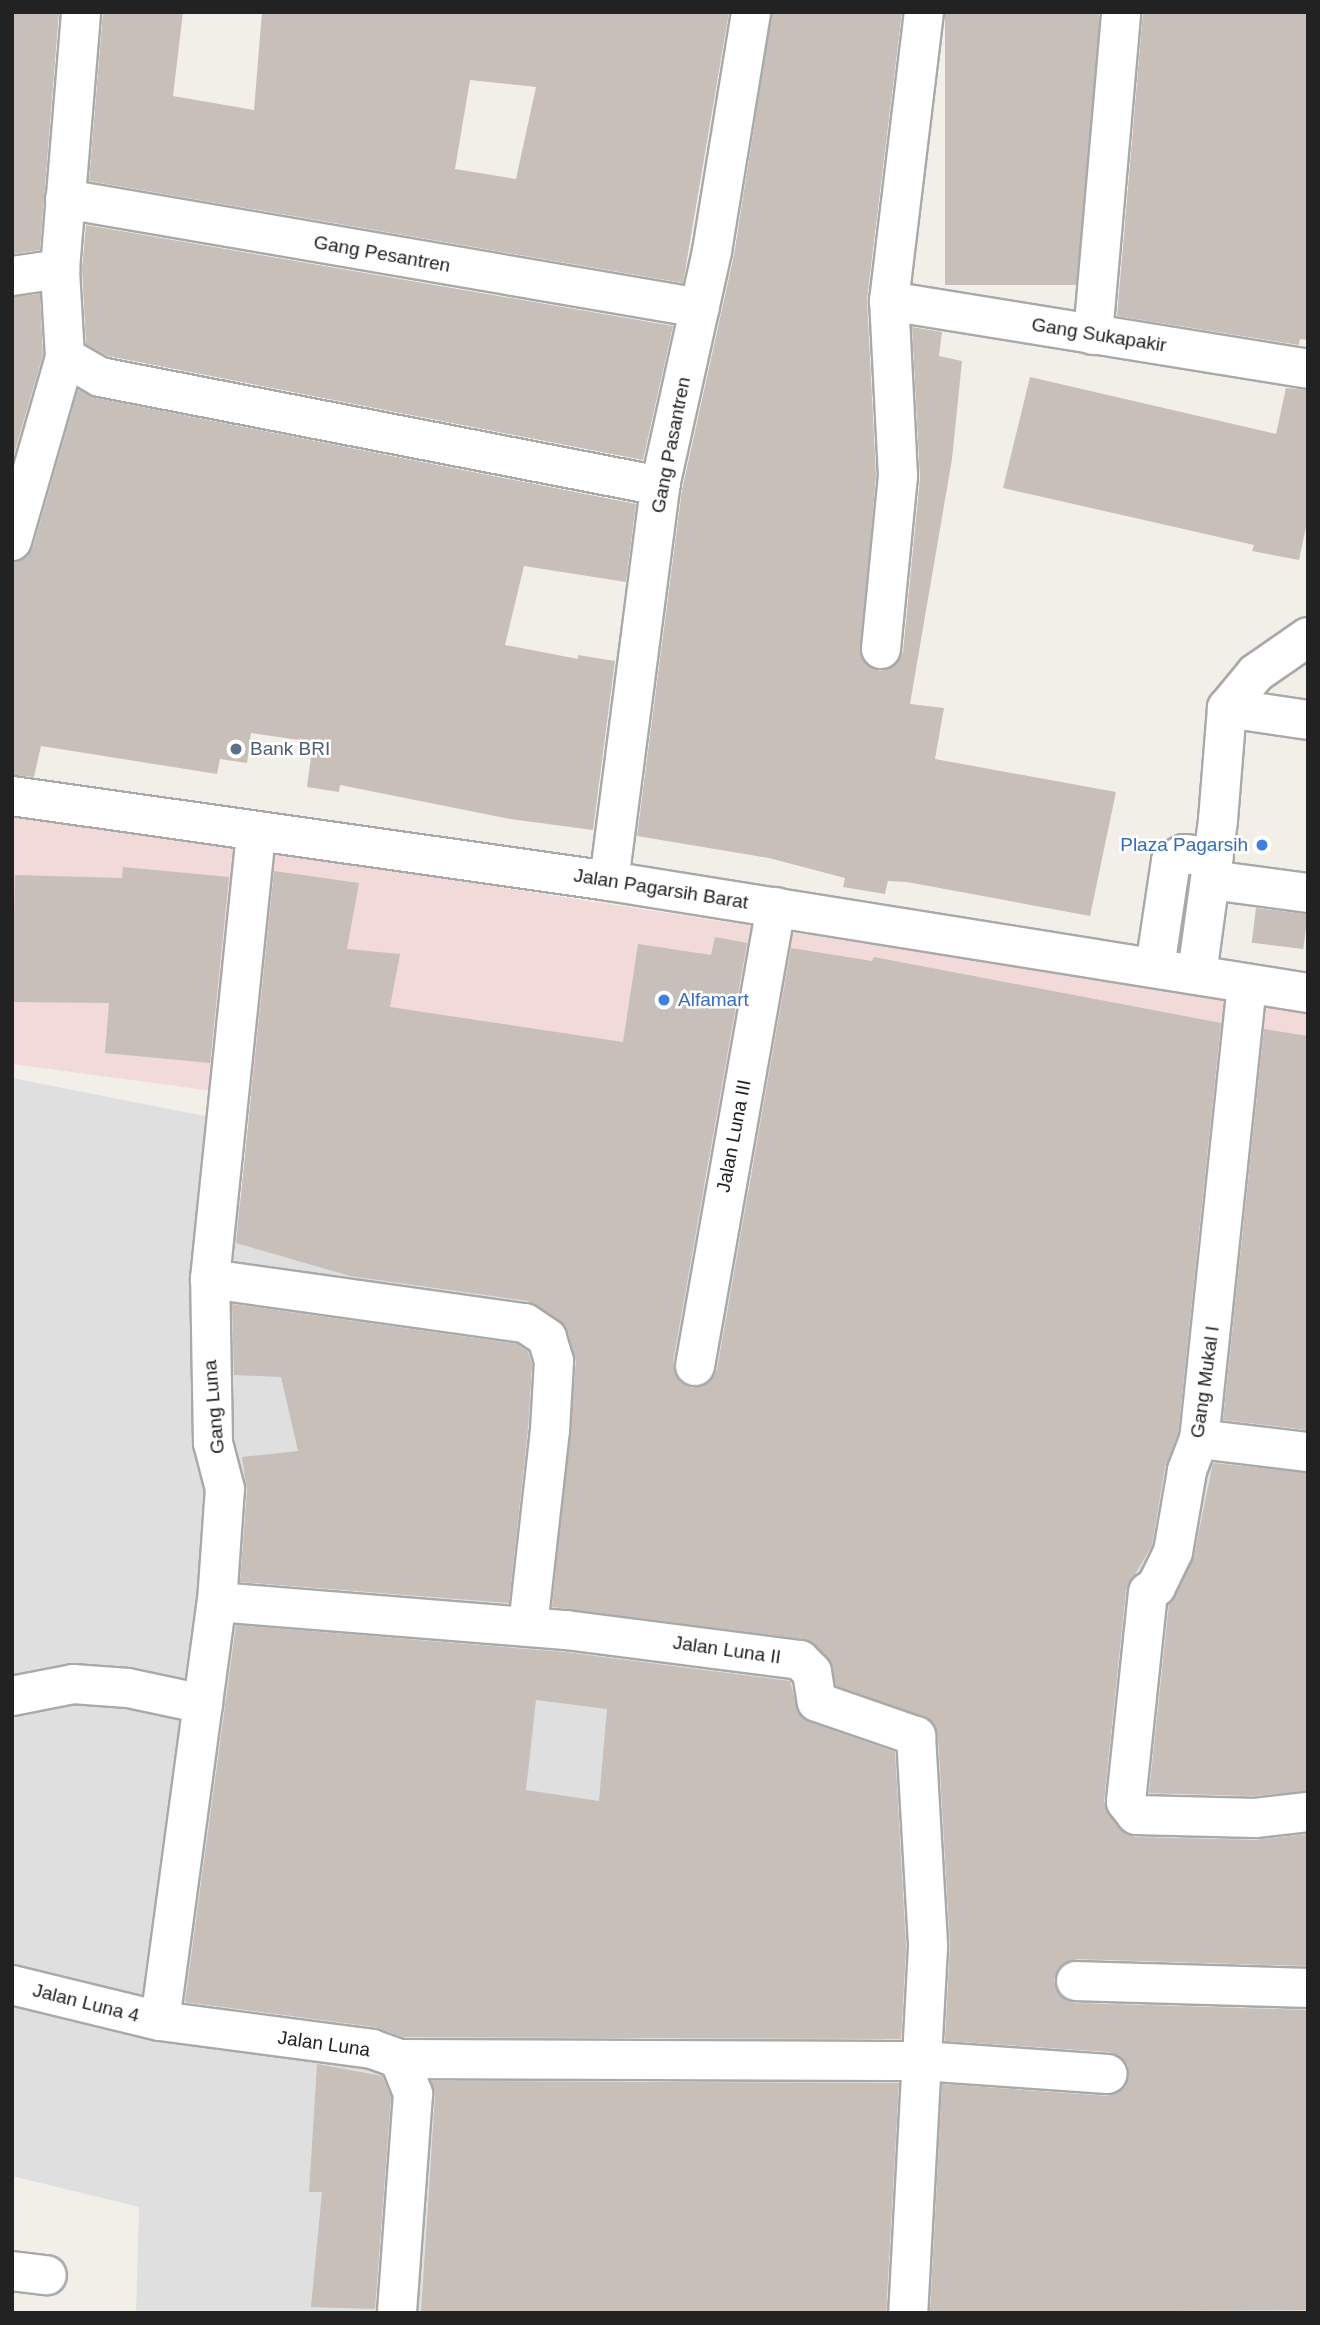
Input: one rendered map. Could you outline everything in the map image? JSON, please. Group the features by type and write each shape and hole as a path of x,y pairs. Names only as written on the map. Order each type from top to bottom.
{"street":[{"path":"12,541 65,357 60,270 81,12"},
{"name":"Gang Pasantren","path":"610,881 660,486 700,308 751,12"},
{"path":"881,649 898,475 890,301 924,12"},
{"path":"1093,335 1121,12"},
{"name":"Gang Pesantren","path":"65,199 700,308"},
{"path":"12,276 60,270"},
{"name":"Gang Sukapakir","path":"890,301 1308,369"},
{"path":"65,357 100,377 660,486"},
{"path":"1197,974 1212,869 1227,708 1256,673 1308,637"},
{"path":"1227,708 1308,719"},
{"name":"Jalan Pagarsih Barat","path":"12,796 256,833 610,881 1308,993"},
{"name":"Gang Luna","path":"160,2021 218,1602 225,1489 213,1443 211,1279 256,833"},
{"path":"1155,967 1171,861 1184,854 1212,869 1308,893"},
{"name":"Jalan Luna III","path":"695,1366 776,907"},
{"name":"Gang Mukal I","path":"1247,984 1199,1439 1187,1471 1173,1552 1156,1587 1148,1592 1128,1810 1136,1815 1255,1818 1308,1812"},
{"path":"211,1279 525,1323 547,1338 554,1361 528,1627"},
{"path":"1199,1439 1308,1452"},
{"name":"Jalan Luna II","path":"218,1602 528,1627 800,1660 812,1672 812,1696 817,1702 916,1736 928,1947 922,2061"},
{"path":"12,1696 73,1684 128,1688 203,1704"},
{"path":"1076,1981 1308,1988"},
{"name":"Jalan Luna 4","path":"12,1985 160,2021"},
{"name":"Jalan Luna","path":"160,2021 372,2049 399,2059 922,2061 1108,2074"},
{"path":"397,2313 413,2094 399,2059"},
{"path":"908,2313 922,2061"}],"shaded area":[{"path":"12,812 1308,1012 1308,1238 12,1064"},
{"path":"12,1078 230,1121 226,1200 582,1236 600,1172 1308,1259 1308,2313 136,2313 139,2207 12,2176"}],"building":[{"path":"12,12 59,12 40,250 12,254"},
{"path":"103,12 183,12 173,96 254,110 262,12 729,12 683,283 89,181","holes":["470,80 536,87 516,179 455,169"]},
{"path":"772,12 902,12 867,299 876,475 861,657 880,671 898,662 903,652 920,478 912,327 942,332 939,356 962,361 952,459 910,704 944,708 935,759 1116,792 1090,916 907,882 888,881 885,894 843,887 845,878 769,858 637,836 682,490 734,255"},
{"path":"945,12 1099,12 1099,285 945,285"},
{"path":"1143,12 1308,12 1308,340 1300,339 1299,345 1117,316"},
{"path":"86,225 673,326 643,460 108,356 86,344 82,269"},
{"path":"40,294 43,355 12,461 12,297"},
{"path":"1030,377 1276,434 1286,388 1308,390 1308,518 1299,560 1252,551 1254,545 1003,488"},
{"path":"78,390 96,398 636,504 626,582 524,566 505,645 578,659 578,655 615,661 593,830 510,819 340,785 339,792 307,787 313,742 251,733 247,763 220,759 217,774 41,746 34,777 12,775 12,562 27,557 33,547"},
{"path":"123,867 229,877 210,1063 105,1053 109,1003 12,1002 15,875 122,878"},
{"path":"274,871 359,883 347,949 400,954 390,1007 623,1042 638,944 711,955 715,937 747,943 673,1362 680,1382 692,1388 711,1381 717,1370 791,948 872,961 874,957 1221,1023 1178,1434 1165,1467 1152,1545 1126,1590 1104,1801 1119,1828 1135,1837 1255,1840 1308,1834 1308,1966 1077,1959 1058,1969 1054,1981 1064,1999 1075,2003 1308,2010 1308,2310 930,2313 942,2084 1107,2096 1126,2087 1128,2065 1110,2052 945,2041 950,1946 938,1735 933,1722 836,1686 828,1657 804,1639 552,1607 576,1362 568,1332 559,1320 528,1301 350,1276 236,1243"},
{"path":"1256,908 1308,914 1303,949 1252,943"},
{"path":"1264,1029 1308,1036 1308,1430 1223,1420"},
{"path":"232,1304 517,1344 528,1352 532,1364 528,1428 509,1603 240,1582 247,1491 242,1457 298,1451 281,1377 234,1375"},
{"path":"1213,1463 1308,1473 1308,1791 1254,1796 1149,1793 1169,1604 1194,1556"},
{"path":"236,1625 564,1652 790,1681 800,1716 809,1722 895,1752 906,1947 901,2039 403,2037 375,2027 185,2002","holes":["536,1700 607,1709 599,1801 526,1790"]},
{"path":"317,2064 382,2076 391,2097 375,2309 311,2307 322,2192 309,2192"},
{"path":"431,2081 899,2083 886,2313 421,2313 435,2096"}],"place":[{"name":"Bank BRI","path":"236,749"},
{"name":"Plaza Pagarsih","path":"1262,845"},
{"name":"Alfamart","path":"664,1000"}]}
